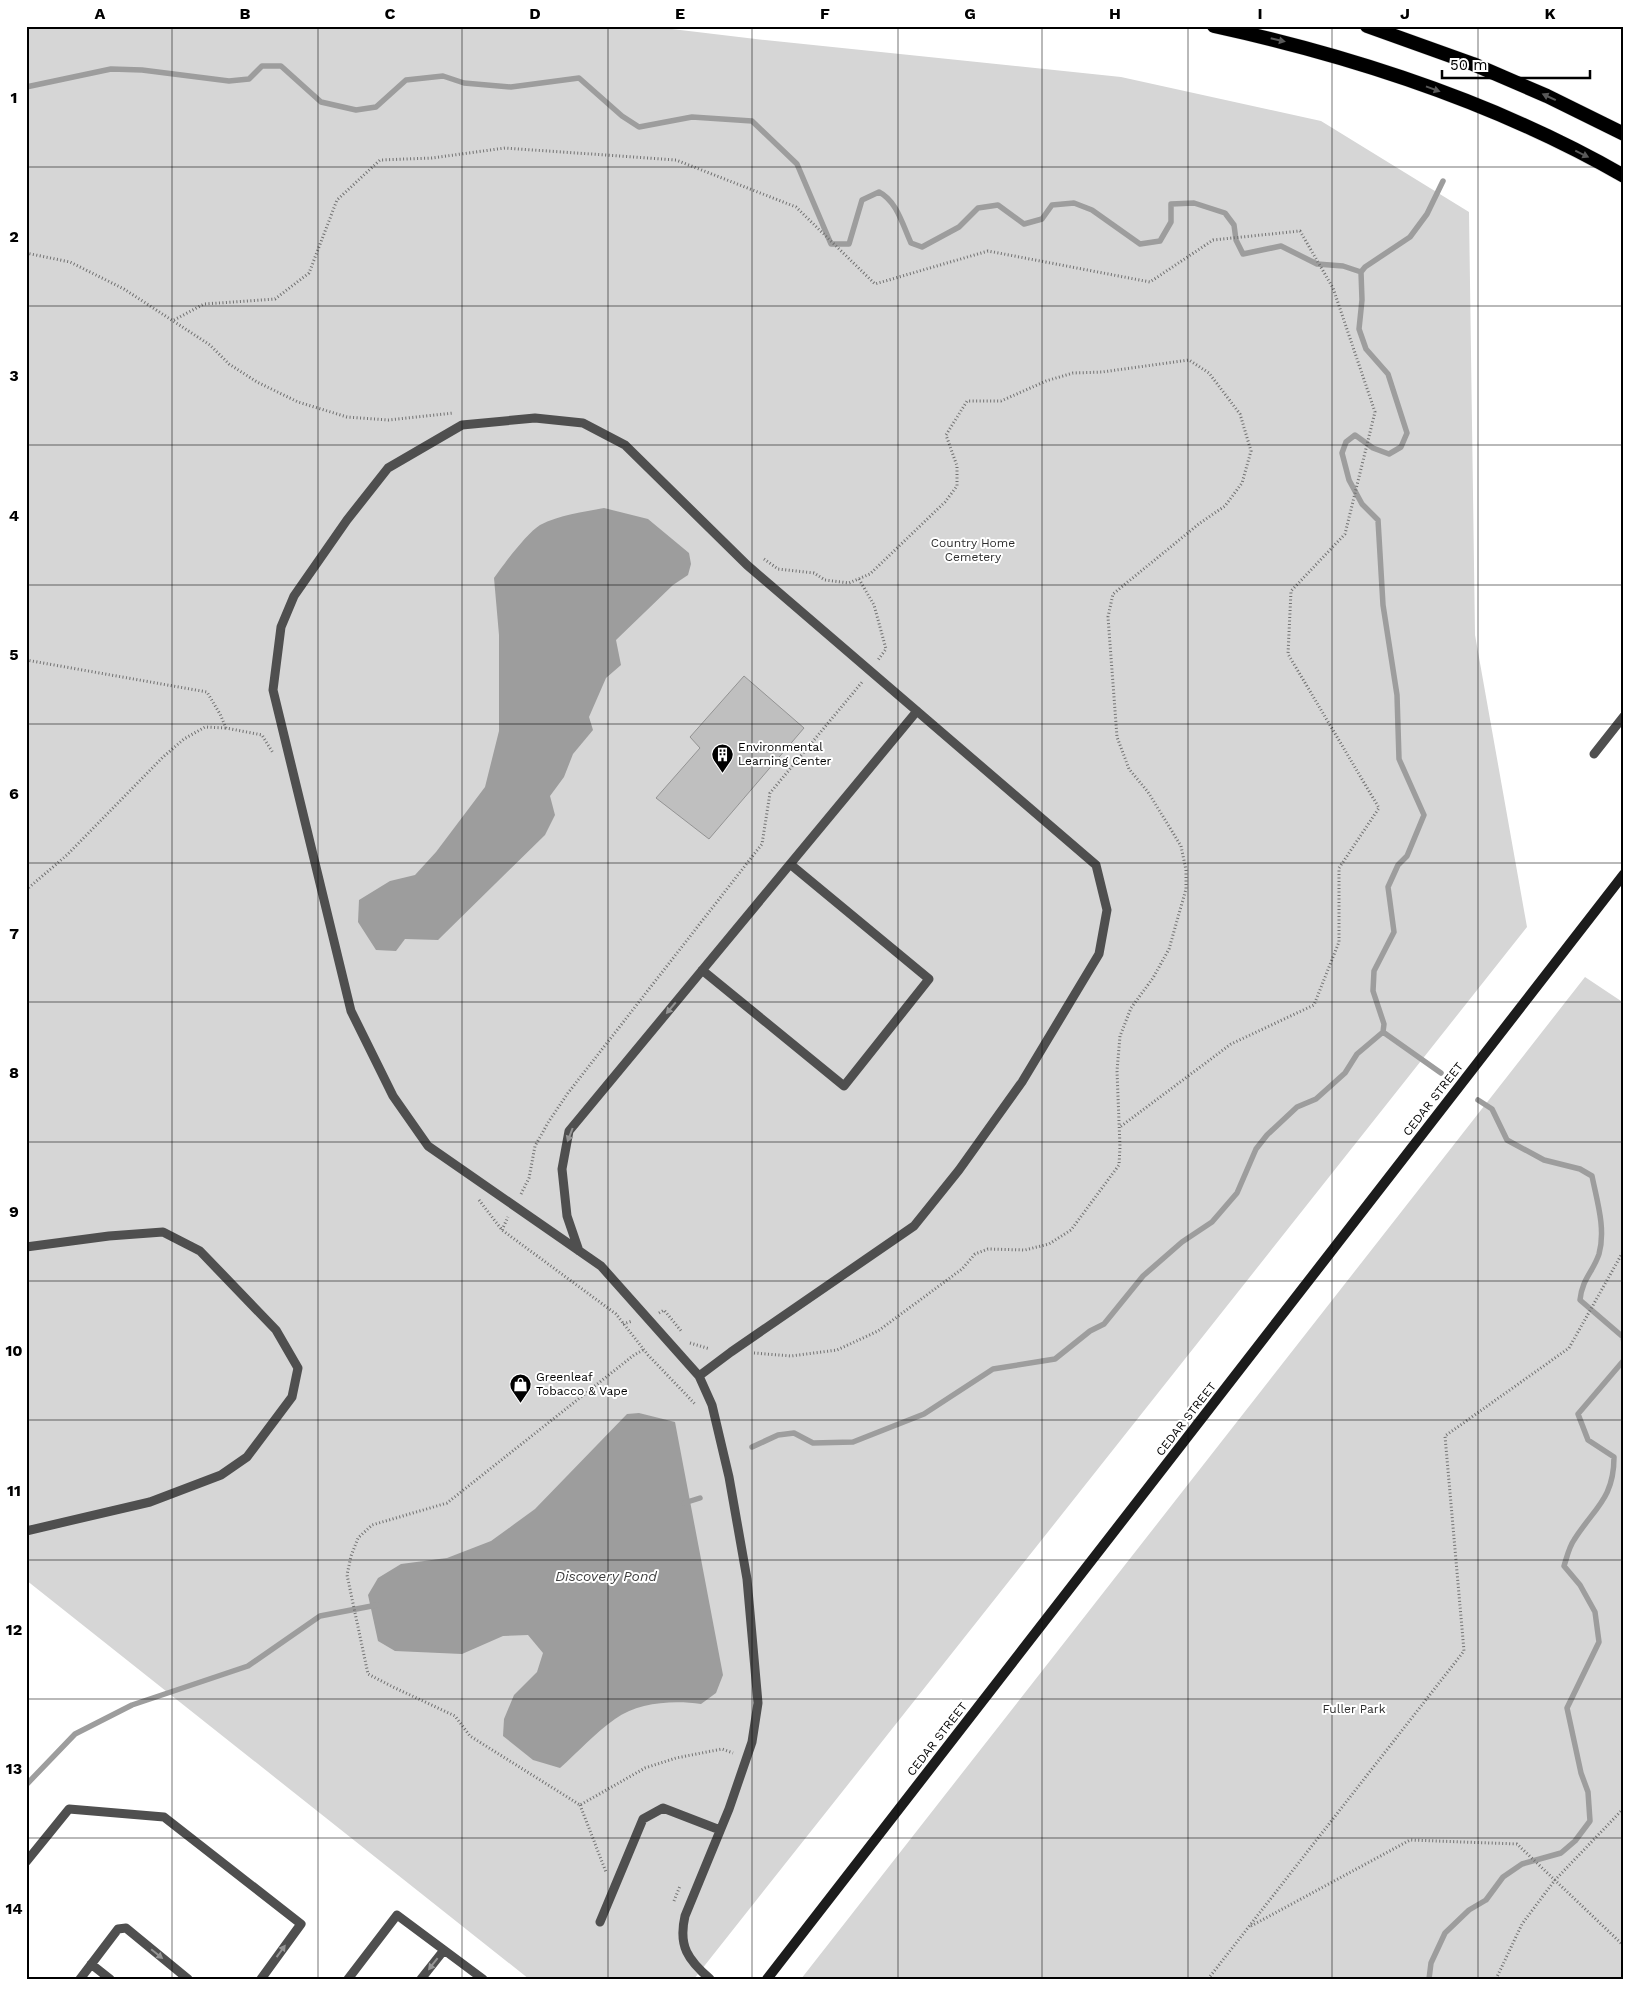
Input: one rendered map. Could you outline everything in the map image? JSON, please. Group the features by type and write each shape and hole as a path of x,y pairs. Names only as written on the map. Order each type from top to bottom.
{"highway":[{"path":"1214,26 1283,41 1364,64 1460,99 1527,127 1624,176"},
{"path":"1367,26 1473,64 1547,96 1624,134"}],"main road":[{"name":"CEDAR STREET","path":"767,1979 1624,874"}],"lane":[{"path":"699,1376 914,1226 959,1170 1022,1082 1099,954 1107,910 1096,865 747,565 625,446 583,423 535,418 462,425 388,468 347,520 294,596 281,627 273,690 351,1011 393,1096 428,1146 600,1266 699,1376 712,1405 729,1477 747,1579 758,1695 752,1742 720,1830 685,1916 682,1929 683,1945 688,1956 710,1979"},
{"path":"579,1251 567,1216 562,1169 570,1132 916,711"},
{"path":"1594,754 1624,716"},
{"path":"702,970 844,1086 929,979 790,864"},
{"path":"26,1247 109,1236 163,1232 200,1251 276,1330 298,1368 292,1397 248,1457 221,1475 150,1502 26,1531"},
{"path":"600,1922 642,1819 663,1808 720,1830"},
{"path":"26,1862 69,1809 164,1817 301,1924 260,1979"},
{"path":"348,1979 397,1915 483,1979"},
{"path":"80,1979 118,1929 126,1928 188,1979"},
{"path":"421,1979 444,1950"},
{"path":"91,1964 110,1979"}],"path":[{"path":"174,320 204,304 275,299 309,273 337,200 380,160 432,158 505,148 676,160 796,207 875,284 988,251 1150,282 1213,240 1300,231 1333,288 1375,412 1345,534 1291,591 1288,654 1379,808 1339,868 1339,942 1314,1005 1231,1044 1119,1128"},
{"path":"26,253 70,262 124,289 210,345 230,364 257,382 298,402 346,417 380,419 459,412"},
{"path":"623,1324 647,1318 664,1310 692,1345 731,1352 791,1356 837,1350 885,1325 962,1270 975,1254 988,1249 1024,1250 1049,1244 1071,1230 1119,1165 1117,1070 1120,1036 1131,1008 1153,978 1169,949 1186,888 1186,870 1181,846 1148,792 1129,769 1117,736 1108,617 1113,594 1200,523 1225,506 1242,483 1251,451 1240,414 1209,372 1189,360 1102,372 1073,373 1046,381 1001,402 967,401 946,435 957,466 957,486 945,502 870,574 849,583 825,580 814,573 778,569 763,558"},
{"path":"502,1230 529,1178 535,1146 568,1092 762,844 770,793 871,672 886,649 874,605 859,579"},
{"path":"26,660 207,692 226,728"},
{"path":"26,890 67,855 163,757 184,740 205,728 226,728 262,735 276,760"},
{"path":"474,1194 502,1230 616,1314 643,1350 698,1406"},
{"path":"1208,1979 1464,1651 1445,1436 1569,1348 1624,1250"},
{"path":"613,1891 580,1805 470,1736 455,1716 368,1674 347,1575 351,1556 358,1538 372,1525 447,1503 626,1361 643,1350"},
{"path":"580,1805 645,1768 676,1758 722,1749 738,1754"},
{"path":"1496,1979 1522,1924 1555,1880 1624,1808"},
{"path":"1248,1928 1410,1840 1517,1844 1624,1946"},
{"path":"674,1904 684,1878"}],"green space":[{"name":"Country Home Cemetery","path":"26,26 647,26 1121,77 1321,121 1469,212 1475,635 1527,927 694,1979 529,1979 26,1580"},
{"name":"Fuller Park","path":"1585,977 1624,1003 1624,1979 801,1979"}],"water":[{"path":"604,508 648,519 689,553 691,564 688,575 673,585 616,640 621,665 606,678 589,717 593,730 573,754 564,777 550,796 555,815 545,835 438,940 405,939 396,951 376,950 358,922 359,900 390,881 415,875 436,852 485,787 499,731 499,635 494,578 522,542 540,525 563,516"},
{"name":"Discovery Pond","path":"639,1413 675,1422 723,1675 716,1693 701,1704 679,1702 656,1704 624,1713 600,1730 560,1768 533,1760 503,1736 504,1719 514,1695 537,1672 543,1653 528,1635 503,1636 462,1654 395,1651 378,1641 368,1595 378,1578 401,1564 447,1558 491,1541 535,1509 627,1414"}],"building":[{"name":"Environmental Learning Center","path":"744,676 804,728 709,839 656,798 700,748 690,737"}],"waterway":[{"path":"26,87 111,69 142,70 229,81 249,79 262,66 281,66 321,102 356,110 376,107 406,80 443,76 464,83 511,87 579,78 622,116 639,127 692,117 752,121 797,164 831,244 849,244 862,200 879,192 895,208 911,243 922,247 959,227 978,208 998,205 1024,224 1042,219 1052,205 1074,203 1092,210 1140,244 1160,241 1171,222 1171,204 1194,203 1225,213 1234,225 1236,240 1243,254 1281,246 1317,264 1343,266 1361,272"},
{"path":"752,1447 778,1435 794,1433 813,1443 853,1442 924,1414 993,1369 1055,1359 1090,1331 1104,1324 1143,1276 1182,1242 1212,1222 1237,1193 1256,1149 1267,1135 1297,1107 1316,1099 1345,1073 1357,1054 1383,1032 1384,1024 1373,991 1374,971 1394,932 1388,887 1398,865 1407,856 1424,815 1399,759 1397,695 1383,605 1378,520 1362,504 1349,480 1342,453 1346,442 1355,435 1373,448 1389,454 1401,447 1407,433 1388,374 1366,349 1359,329 1362,300 1361,272 1365,267 1410,237 1427,214 1443,181"},
{"path":"1383,1032 1441,1073"},
{"path":"1478,1100 1492,1109 1507,1140 1544,1160 1580,1169 1592,1176 1602,1235 1597,1260 1585,1281 1580,1300 1623,1337 1624,1343"},
{"path":"1429,1979 1431,1963 1445,1933 1469,1910 1486,1900 1503,1877 1522,1864 1561,1853 1575,1841 1590,1821 1588,1792 1581,1773 1567,1708 1599,1642 1595,1612 1580,1585 1564,1566 1572,1543 1607,1493 1613,1471 1614,1457 1588,1440 1578,1414 1624,1360"},
{"path":"684,1503 700,1498"},
{"path":"26,1785 75,1734 132,1705 248,1666 320,1616 377,1605"}],"place":[{"name":"Environmental Learning Center","path":"722,773"},
{"name":"Greenleaf Tobacco & Vape","path":"520,1403"}]}
